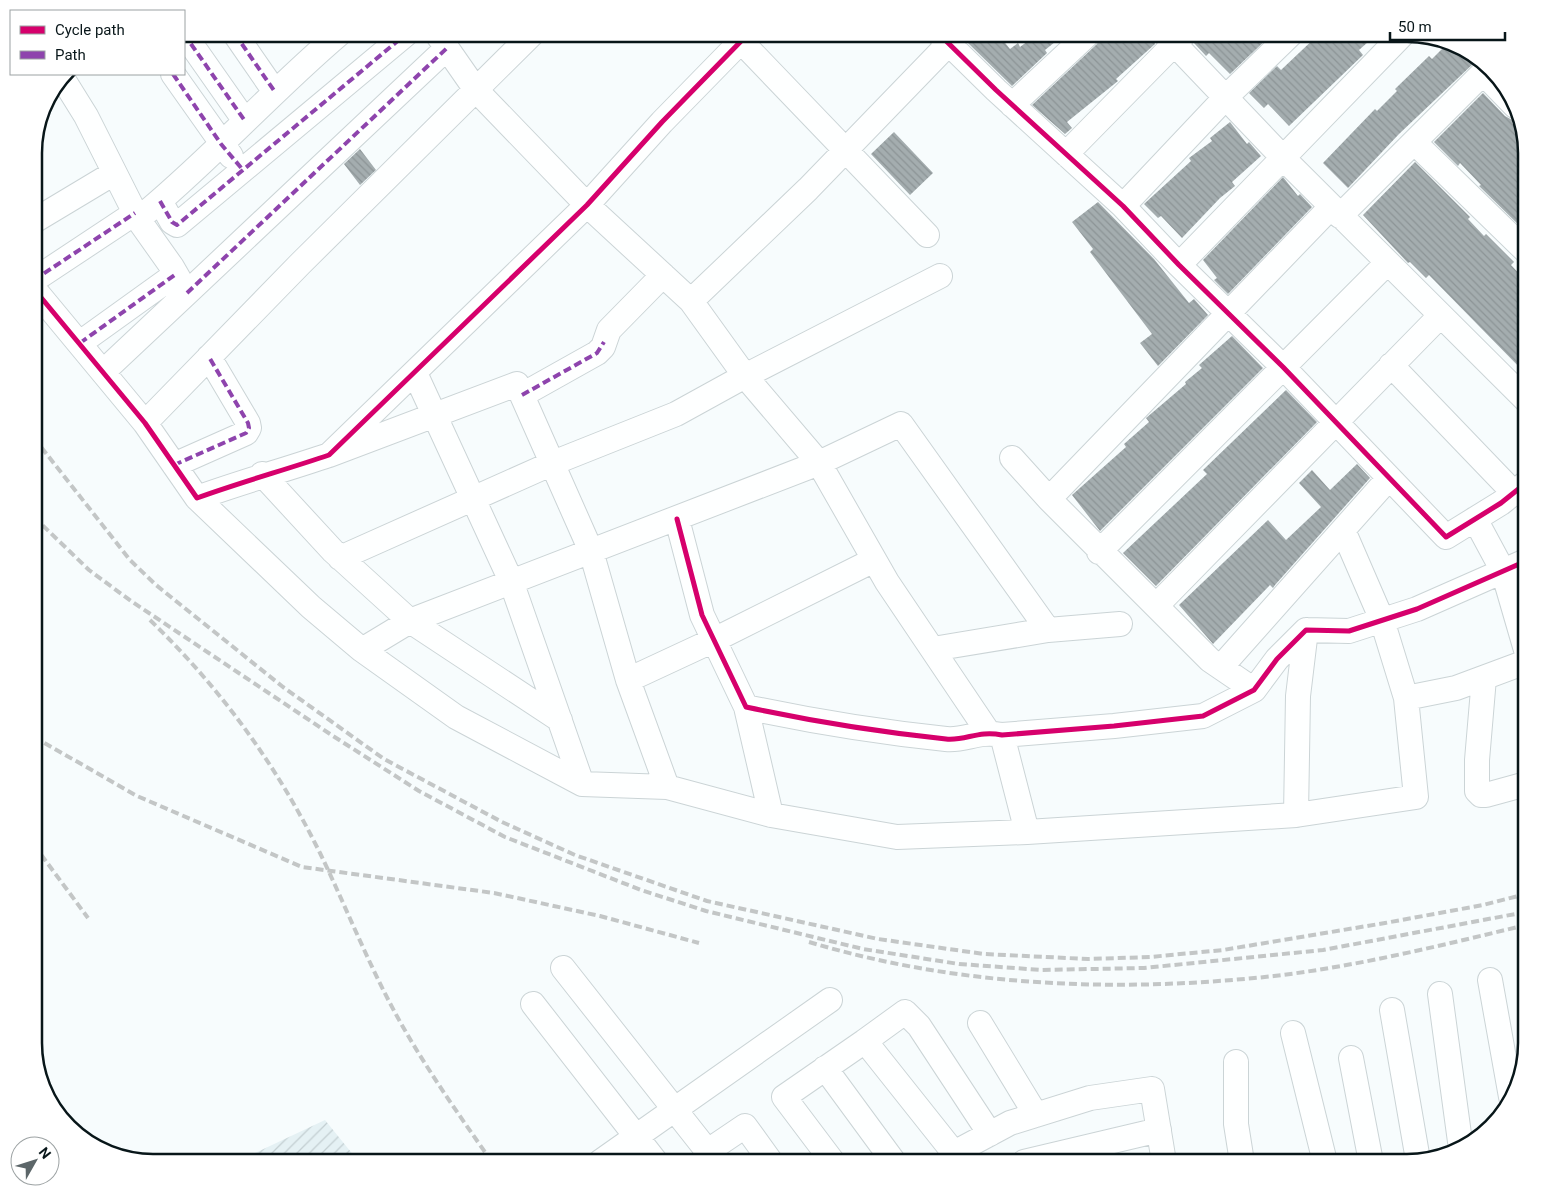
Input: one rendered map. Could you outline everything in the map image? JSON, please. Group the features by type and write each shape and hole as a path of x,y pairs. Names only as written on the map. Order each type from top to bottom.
{"street":[{"path":"190,42 245,121"},
{"path":"241,42 275,92"},
{"path":"43,274 160,201 330,42"},
{"path":"160,201 172,222 177,224 396,42"},
{"path":"104,371 182,284 441,42"},
{"path":"443,42 476,90 587,205 691,301 745,376 819,463 874,560 933,649 995,734 1027,832"},
{"path":"145,423 524,42"},
{"path":"329,455 415,374 587,205 735,42"},
{"path":"747,42 927,235"},
{"path":"691,301 808,189 846,150 943,42"},
{"path":"953,42 1012,105 1122,206 1283,367 1446,537 1518,489"},
{"path":"1012,105 1079,42"},
{"path":"1066,154 1169,42"},
{"path":"1178,42 1282,157 1518,392"},
{"path":"1122,206 1226,97 1284,42"},
{"path":"1179,265 1395,42"},
{"path":"1048,499 1227,313 1336,211 1414,142 1483,73"},
{"path":"174,75 221,144 243,170"},
{"path":"67,85 86,116 136,216 153,238 182,284"},
{"path":"1414,142 1518,243"},
{"path":"43,215 114,173"},
{"path":"1100,552 1388,263"},
{"path":"522,395 597,353 603,347 609,330 663,275"},
{"path":"340,558 554,463 676,414 745,376 940,276"},
{"path":"80,343 182,284"},
{"path":"43,300 104,371 145,423 197,498 310,607 362,650 456,717 582,784 667,787 771,815 897,837 1027,832 1296,815 1416,797 1406,698 1382,620 1343,530"},
{"path":"1156,606 1335,421 1440,316"},
{"path":"174,465 246,433 249,428 248,423 209,357"},
{"path":"1391,365 1518,486"},
{"path":"415,374 511,581 582,784"},
{"path":"197,498 262,474 277,473 329,455 517,384 554,463 591,551 628,680 667,787"},
{"path":"362,650 410,621 819,463 901,424 1048,630"},
{"path":"1012,458 1048,499 1210,660 1254,690"},
{"path":"262,474 340,558 410,621 560,720"},
{"path":"1221,667 1390,478"},
{"path":"1475,518 1503,571 1518,623"},
{"path":"676,519 702,615 746,707 771,815"},
{"path":"628,680 714,640 874,560"},
{"path":"746,707 786,716 949,740 995,734 1114,726 1203,716 1254,690 1277,659 1306,630 1349,631 1417,609 1518,564"},
{"path":"933,649 1048,630 1120,624"},
{"path":"1296,815 1298,696 1306,630"},
{"path":"1406,698 1456,688 1518,665"},
{"path":"1484,678 1477,760 1477,791 1481,795 1486,795 1518,786"},
{"path":"563,968 710,1154"},
{"path":"1490,980 1509,1085"},
{"path":"1440,994 1460,1140"},
{"path":"611,1154 830,1000"},
{"path":"533,1004 650,1154"},
{"path":"1392,1010 1417,1153"},
{"path":"827,1154 784,1097 905,1012 918,1026 990,1134"},
{"path":"980,1023 1036,1115"},
{"path":"1293,1034 1322,1154"},
{"path":"865,1041 954,1154"},
{"path":"1351,1058 1370,1154"},
{"path":"1236,1062 1236,1124 1241,1154"},
{"path":"825,1068 888,1154"},
{"path":"962,1154 990,1134 1010,1123 1090,1098 1152,1089 1163,1154"},
{"path":"715,1154 745,1126 765,1154"},
{"path":"1058,1154 1159,1130"}],"shaded area":[{"path":"325,1120 353,1154 253,1154"}],"building":[{"path":"1004,42 1010,49 1018,43 1020,47 1027,42 1055,42 1045,50 1047,53 1012,86 968,43"},
{"path":"1098,42 1154,42 1155,44 1116,79 1118,81 1067,122 1072,128 1065,134 1032,105"},
{"path":"1264,42 1230,74 1209,53 1206,56 1194,43"},
{"path":"1311,42 1368,42 1359,50 1363,55 1289,126 1268,104 1264,108 1249,93 1277,66 1281,70"},
{"path":"1443,48 1473,64 1399,134 1348,188 1323,163 1375,109 1377,111 1397,91 1395,89 1429,56 1432,59"},
{"path":"1483,93 1505,116 1512,120 1518,154 1518,224 1479,186 1481,185 1460,163 1458,166 1434,142"},
{"path":"1230,122 1247,144 1249,142 1261,156 1232,182 1235,186 1220,198 1182,238 1161,216 1158,218 1144,204 1191,161 1189,158 1212,141 1210,138"},
{"path":"894,132 933,173 910,195 871,154"},
{"path":"360,149 376,170 360,185 344,164"},
{"path":"1415,162 1470,217 1468,219 1484,236 1486,234 1514,262 1511,265 1518,272 1518,366 1429,275 1426,278 1410,262 1408,263 1363,215"},
{"path":"1283,177 1298,196 1300,194 1312,207 1228,294 1214,280 1217,278 1203,260"},
{"path":"1098,202 1154,259 1189,303 1194,299 1208,315 1158,366 1140,343 1152,334 1090,252 1093,249 1072,222"},
{"path":"1232,336 1263,368 1100,531 1072,495 1126,447 1124,444 1149,422 1146,418 1186,384 1185,382 1202,368 1199,365"},
{"path":"1286,390 1317,422 1156,586 1123,553 1207,474 1203,470"},
{"path":"1357,464 1370,478 1273,588 1270,585 1213,644 1179,605 1268,520 1286,540 1321,507 1299,483 1312,470 1330,490"}],"railway":[{"path":"43,449 130,560 156,585 283,687 384,759 502,822 575,855 707,901 878,939 984,954 1088,959 1150,957 1223,950 1385,923 1483,905 1518,896"},
{"path":"43,526 89,570 131,601 419,791 505,837 641,890 706,911 863,949 959,964 1042,970 1144,968 1323,950 1518,913"},
{"path":"150,620 200,673 266,758 303,820 320,853 391,1006 435,1079 486,1154"},
{"path":"43,742 137,796 302,867 494,893 600,916 699,943"},
{"path":"43,857 88,918"},
{"path":"809,942 923,969 981,977 1098,985 1157,984 1274,976 1338,967 1518,927"}],"marked path":[{"path":"190,42 245,121"},
{"path":"241,42 275,92"},
{"path":"160,201 172,222 177,225 396,42"},
{"path":"187,293 447,48"},
{"path":"174,75 221,144 243,170"},
{"path":"43,274 135,213"},
{"path":"80,343 176,274"},
{"path":"522,395 597,353 604,342"},
{"path":"174,465 246,433 249,428 248,423 209,357"}],"cycle path":[{"path":"43,300 145,423 197,498 329,455 587,205 662,122 740,42"},
{"path":"947,42 996,90 1123,206 1179,265 1283,367 1446,537 1501,503 1518,489"},
{"path":"677,519 702,615 746,707 845,726 946,739 960,739 986,734 1002,735 1114,726 1203,716 1254,690 1277,659 1306,630 1349,631 1417,609 1518,565"}]}
